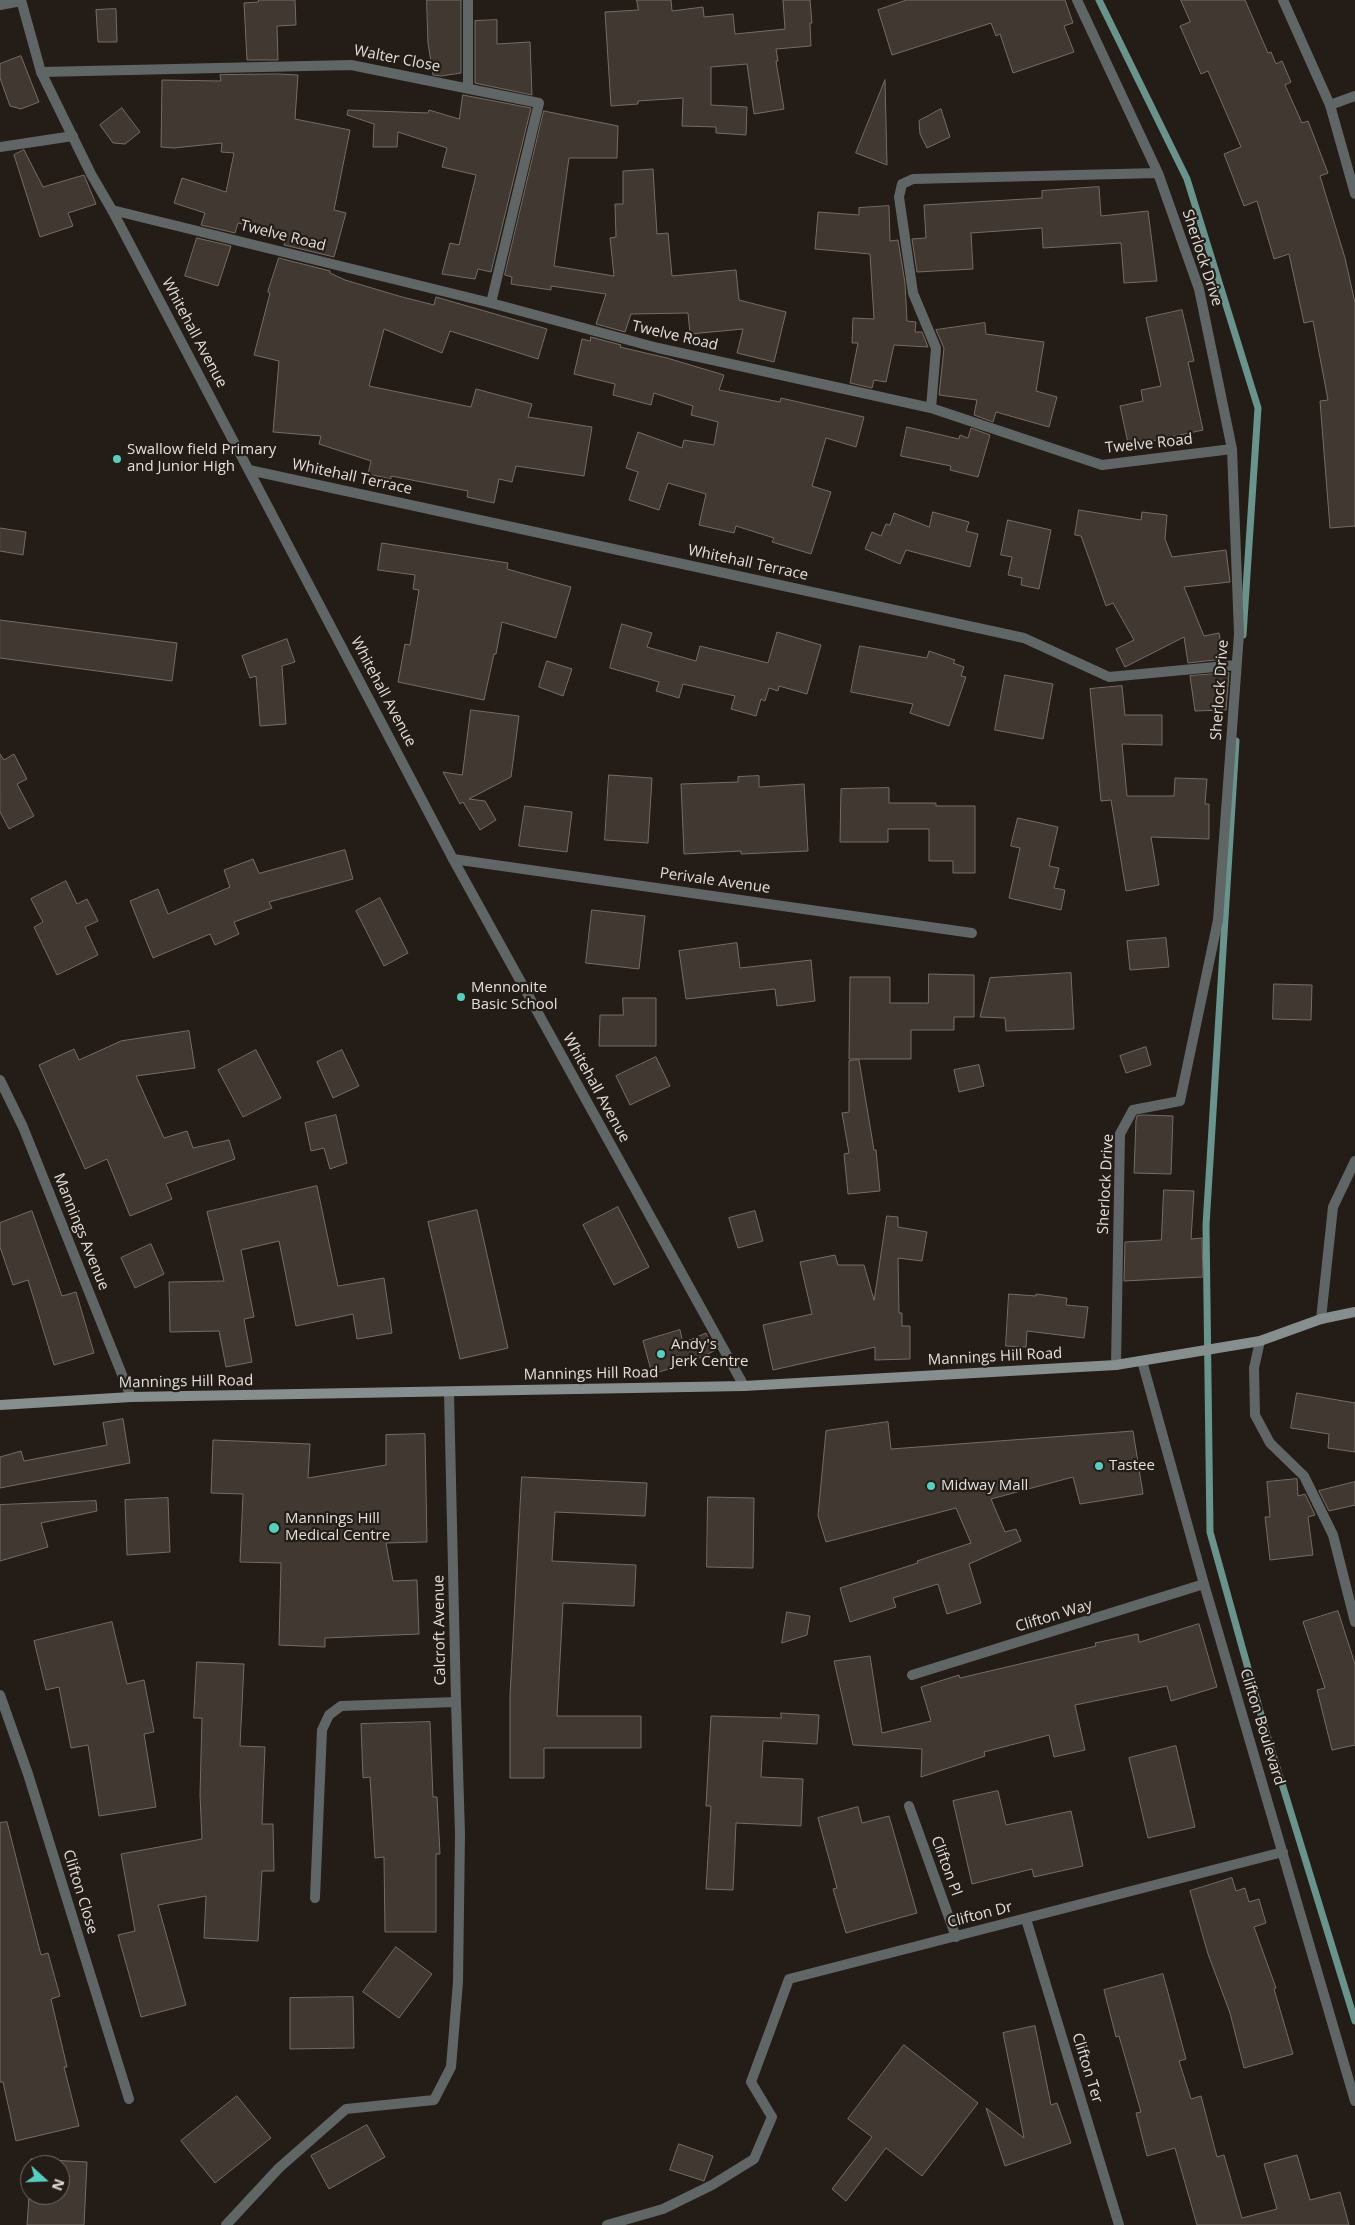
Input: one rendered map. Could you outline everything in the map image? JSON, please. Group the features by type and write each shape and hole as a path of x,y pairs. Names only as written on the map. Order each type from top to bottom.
{"main road":[{"name":"Mannings Hill Road","path":"0,1405 130,1397 744,1386 1116,1365 1260,1341 1321,1319 1355,1312"}],"street":[{"path":"468,0 468,88"},
{"name":"Sherlock Drive","path":"1077,0 1158,174 1199,289 1232,450 1239,634 1218,920 1180,1101 1133,1110 1120,1134 1116,1365"},
{"path":"1283,0 1330,105 1355,194"},
{"path":"0,5 21,1"},
{"name":"Whitehall Avenue","path":"21,1 41,72 90,174 112,210 453,859 744,1386"},
{"name":"Walter Close","path":"41,72 351,64 539,103 491,303"},
{"path":"1330,105 1355,96"},
{"path":"0,147 73,136"},
{"path":"931,408 936,348 913,293 899,197 902,184 913,178 1158,174"},
{"name":"Twelve Road","path":"112,210 491,303 658,348 931,408 1102,464 1232,450"},
{"name":"Whitehall Terrace","path":"249,470 1024,638 1109,677 1236,665"},
{"name":"Perivale Avenue","path":"453,859 972,933"},
{"name":"Mannings Avenue","path":"0,1080 23,1127 130,1397"},
{"path":"1321,1319 1333,1207 1355,1161"},
{"path":"1260,1341 1254,1368 1255,1414 1270,1443 1304,1476 1333,1535 1355,1622"},
{"name":"Clifton Boulevard","path":"1142,1361 1204,1584 1284,1852 1355,2101"},
{"name":"Calcroft Avenue","path":"315,1898 322,1730 329,1715 341,1706 456,1702 448,1392"},
{"name":"Clifton Way","path":"912,1675 1204,1584"},
{"name":"Clifton Close","path":"0,1695 28,1774 129,2099"},
{"path":"226,2225 279,2168 346,2110 434,2100 451,2068 458,1972 460,1834 456,1702"},
{"name":"Clifton Pl","path":"909,1806 956,1937"},
{"name":"Clifton Dr","path":"607,2225 663,2209 712,2185 754,2160 772,2117 752,2082 789,1979 1284,1852"},
{"name":"Clifton Ter","path":"1026,1919 1119,2225"}],"building":[{"path":"259,0 295,0 296,25 277,26 278,60 247,60 244,3 258,2"},
{"path":"427,0 461,0 461,73 441,76 433,75 428,43"},
{"path":"637,0 671,0 672,11 703,7 704,17 733,14 735,34 785,29 783,0 810,0 811,46 776,49 778,61 776,61 784,109 754,114 747,64 711,67 711,105 747,107 746,135 716,133 716,127 682,126 683,98 638,101 638,104 611,106 605,12 638,10"},
{"path":"907,0 1065,0 1073,23 1064,26 1074,52 1013,73 1000,34 996,36 991,23 892,55 878,10"},
{"path":"1181,0 1245,0 1268,53 1271,52 1276,64 1282,61 1291,82 1285,85 1302,123 1308,121 1328,173 1320,176 1345,258 1355,303 1355,526 1330,528 1320,401 1328,400 1313,321 1304,323 1289,254 1274,259 1257,201 1244,206 1224,154 1241,147 1208,71 1201,74 1180,26 1190,22"},
{"path":"116,9 117,42 98,42 96,10"},
{"path":"497,20 497,44 530,42 532,95 475,83 475,21"},
{"path":"21,56 39,102 21,109 10,106 0,78 0,64"},
{"path":"220,75 298,75 295,119 350,130 334,210 346,213 334,257 284,245 287,235 238,223 235,233 201,225 205,213 174,203 182,178 226,192 234,153 221,152 222,143 174,148 161,147 162,80 221,81"},
{"path":"885,80 887,165 856,153"},
{"path":"463,95 531,108 491,272 478,269 475,279 442,274 450,243 459,245 476,175 442,167 447,148 398,132 397,147 373,147 374,124 347,115 348,110 428,113 429,110 459,119"},
{"path":"122,108 140,132 125,144 113,143 100,125"},
{"path":"941,109 950,137 927,148 920,134 919,121"},
{"path":"544,111 618,126 617,158 569,158 554,266 614,276 610,238 616,237 615,204 623,204 623,171 653,169 657,234 668,233 672,276 736,270 739,300 786,312 774,362 737,353 743,329 690,334 688,313 631,314 625,332 596,324 606,294 551,286 551,290 511,284 512,277 505,275"},
{"path":"24,150 43,187 84,175 96,204 68,213 73,226 40,237 14,155"},
{"path":"1099,187 1101,216 1148,211 1157,281 1124,283 1121,243 1043,248 1042,228 971,233 973,269 917,272 912,239 926,238 924,205 1042,198 1042,191"},
{"path":"889,206 890,241 898,240 905,283 907,321 916,322 915,332 922,332 928,347 894,345 886,382 874,380 872,388 850,383 858,343 852,343 853,318 874,319 870,254 815,249 818,212 859,215 859,208"},
{"path":"197,238 231,246 218,286 185,276"},
{"path":"279,258 330,271 330,273 345,280 402,297 434,305 436,297 547,329 538,359 450,331 442,353 384,329 369,386 471,407 476,389 532,404 528,417 592,427 584,476 516,466 512,482 499,479 494,503 467,497 468,491 391,476 391,479 368,474 371,461 319,444 321,436 273,432 279,361 254,355 270,293 268,292"},
{"path":"1182,310 1194,361 1188,362 1203,430 1152,441 1151,438 1128,443 1120,406 1143,401 1141,390 1161,386 1146,318"},
{"path":"985,323 986,334 1044,342 1036,391 1057,397 1049,427 996,412 993,422 974,415 977,400 939,395 944,348 936,330"},
{"path":"591,337 621,345 620,347 667,358 724,375 719,390 780,402 781,398 864,417 856,447 826,438 812,486 831,492 811,554 772,542 774,538 736,526 734,533 699,525 706,494 668,483 659,510 629,500 638,472 626,468 638,432 682,448 684,440 714,445 718,422 691,415 693,406 654,393 651,405 613,395 615,384 574,374 582,339 590,341"},
{"path":"907,427 959,439 960,435 968,438 971,428 990,435 978,477 950,470 951,466 901,456"},
{"path":"1079,510 1141,520 1142,512 1167,515 1165,539 1172,557 1226,550 1230,582 1184,587 1204,636 1219,633 1224,659 1188,663 1184,637 1125,667 1116,649 1134,640 1113,603 1106,606 1081,536 1075,535"},
{"path":"933,512 969,522 966,531 978,534 970,567 906,550 900,564 865,549 872,532 881,536 886,524 890,525 894,513 929,527"},
{"path":"1008,520 1051,530 1039,589 1021,585 1022,578 1008,575 1012,557 1001,555"},
{"path":"0,528 26,532 23,555 0,551"},
{"path":"382,543 508,563 507,569 571,587 556,638 502,622 484,700 398,682 405,644 410,645 419,590 413,589 415,575 378,570"},
{"path":"0,620 177,643 172,681 0,658"},
{"path":"622,624 652,633 647,647 696,661 700,646 768,663 777,632 821,645 807,694 779,686 778,691 769,688 765,701 761,699 756,716 731,709 735,696 683,684 679,698 656,691 659,682 610,668"},
{"path":"287,639 295,662 282,666 286,724 260,726 256,676 250,678 242,656"},
{"path":"860,646 927,658 929,651 955,660 953,663 964,667 961,676 966,677 949,726 910,713 913,704 851,692"},
{"path":"547,661 572,669 563,696 539,687"},
{"path":"1229,673 1226,710 1195,711 1190,676"},
{"path":"1005,675 1053,684 1043,739 995,730"},
{"path":"1122,686 1125,715 1162,715 1162,745 1122,744 1127,796 1174,796 1175,778 1207,779 1205,804 1209,804 1209,839 1151,837 1159,885 1126,891 1111,800 1101,801 1090,689"},
{"path":"471,710 519,716 511,777 469,799 485,801 496,820 480,830 463,802 460,804 443,772 462,775"},
{"path":"0,754 4,760 14,754 27,779 17,784 34,816 9,829 0,812"},
{"path":"609,775 652,778 648,843 605,840"},
{"path":"759,776 759,787 804,784 808,851 741,854 741,851 684,854 681,784 738,782 738,777"},
{"path":"889,788 889,803 936,803 936,806 975,806 975,873 953,873 953,861 929,861 929,829 888,829 888,842 840,842 841,789"},
{"path":"525,806 572,812 567,852 519,846"},
{"path":"1018,818 1058,827 1049,866 1059,868 1054,888 1065,890 1061,910 1009,898 1020,848 1011,846"},
{"path":"345,850 353,879 269,902 272,908 234,922 239,934 215,945 210,934 153,958 130,901 158,889 168,914 230,887 224,870 253,859 259,873"},
{"path":"66,881 77,904 87,899 98,921 85,927 98,955 57,975 34,927 43,922 31,899"},
{"path":"380,898 408,953 384,966 356,911"},
{"path":"592,910 645,916 639,969 586,963"},
{"path":"1166,938 1169,967 1130,970 1127,941"},
{"path":"737,943 740,968 811,960 815,1001 777,1006 775,989 686,999 679,951"},
{"path":"1071,973 1074,1029 1006,1031 1005,1018 980,1017 990,978"},
{"path":"929,974 974,975 974,1017 954,1017 954,1030 911,1030 911,1059 849,1059 850,977 890,977 890,1003 928,1003"},
{"path":"1274,984 1312,985 1311,1020 1273,1019"},
{"path":"623,998 656,998 656,1046 599,1046 600,1015 623,1015"},
{"path":"189,1031 195,1068 136,1076 164,1138 187,1131 193,1148 229,1140 235,1159 166,1184 172,1199 130,1216 107,1159 85,1169 39,1065 74,1049 79,1060 121,1041"},
{"path":"1146,1047 1151,1065 1126,1073 1120,1056"},
{"path":"256,1050 281,1098 243,1117 218,1070"},
{"path":"342,1050 359,1086 333,1098 317,1062"},
{"path":"656,1057 670,1086 630,1105 616,1076"},
{"path":"859,1060 874,1150 876,1150 880,1191 848,1194 844,1154 849,1153 842,1113 849,1112 849,1061"},
{"path":"979,1065 984,1086 959,1092 954,1070"},
{"path":"336,1115 347,1163 330,1169 324,1148 311,1151 305,1123"},
{"path":"1137,1116 1173,1116 1171,1174 1134,1173 1136,1120"},
{"path":"317,1186 338,1286 384,1278 392,1333 357,1339 353,1314 296,1326 279,1241 241,1250 254,1317 244,1319 252,1362 226,1367 219,1331 170,1332 169,1282 224,1281 207,1212"},
{"path":"1164,1190 1194,1191 1191,1239 1202,1238 1203,1277 1124,1281 1125,1242 1161,1240"},
{"path":"618,1207 649,1267 614,1285 583,1225"},
{"path":"477,1210 508,1348 460,1359 428,1222"},
{"path":"32,1211 62,1296 76,1292 94,1353 54,1365 28,1280 13,1285 0,1247 0,1223"},
{"path":"755,1211 763,1241 738,1248 729,1218"},
{"path":"887,1216 898,1217 898,1227 927,1232 922,1261 898,1258 899,1313 902,1313 902,1326 910,1326 910,1359 875,1360 875,1347 773,1370 763,1325 812,1314 800,1262 835,1255 838,1265 864,1265 874,1300"},
{"path":"151,1244 164,1274 135,1288 121,1258"},
{"path":"1009,1294 1036,1296 1036,1294 1067,1298 1066,1305 1088,1307 1084,1338 1027,1331 1026,1347 1006,1346"},
{"path":"680,1330 683,1343 706,1333 714,1351 689,1363 652,1374 643,1341"},
{"path":"1297,1393 1355,1403 1355,1452 1328,1448 1329,1434 1291,1428"},
{"path":"123,1419 130,1463 0,1488 0,1457 21,1451 24,1461 107,1445 103,1423"},
{"name":"Midway Mall","path":"888,1422 891,1449 1133,1431 1143,1494 1080,1504 1073,1477 991,1499 1005,1532 1016,1529 1021,1541 969,1564 981,1603 947,1614 938,1584 893,1598 896,1607 850,1622 840,1588 918,1563 917,1561 971,1543 956,1508 826,1542 818,1516 826,1431"},
{"path":"425,1434 427,1542 386,1543 393,1581 417,1580 419,1634 325,1638 325,1647 279,1645 281,1563 240,1562 243,1494 211,1493 213,1440 310,1444 308,1478 386,1465 386,1435"},
{"path":"522,1477 647,1483 645,1516 555,1512 552,1561 636,1565 634,1606 563,1603 557,1716 641,1716 641,1748 544,1748 544,1778 510,1778 510,1696"},
{"path":"1297,1479 1298,1496 1305,1494 1315,1515 1308,1517 1313,1555 1270,1560 1265,1517 1270,1517 1267,1482"},
{"path":"1355,1482 1355,1505 1329,1511 1319,1491"},
{"path":"708,1497 754,1498 753,1568 707,1567"},
{"path":"168,1498 170,1552 127,1555 125,1500"},
{"path":"96,1501 97,1511 41,1523 48,1547 0,1561 0,1505"},
{"path":"1338,1611 1355,1664 1355,1745 1332,1750 1317,1690 1325,1688 1303,1622"},
{"path":"787,1612 810,1616 807,1635 782,1643"},
{"path":"112,1622 127,1684 144,1680 154,1732 144,1734 156,1807 99,1816 88,1745 71,1748 59,1687 46,1690 34,1641"},
{"path":"1199,1624 1217,1687 1171,1701 1167,1686 1075,1705 1085,1750 1054,1757 1049,1735 984,1752 985,1756 921,1777 922,1749 853,1745 834,1661 870,1656 882,1733 931,1721 921,1687 959,1675 960,1678 1096,1646 1095,1643 1138,1634 1139,1642"},
{"path":"197,1662 244,1664 240,1746 265,1747 262,1824 273,1824 274,1871 262,1871 258,1941 204,1938 206,1896 158,1905 186,2005 141,2017 118,1935 135,1931 121,1854 202,1839 200,1795 202,1718 194,1718"},
{"path":"781,1713 819,1715 817,1744 763,1741 761,1777 803,1779 801,1826 736,1823 733,1890 706,1889 711,1806 706,1806 711,1716 781,1718"},
{"path":"430,1722 433,1797 437,1797 440,1854 436,1854 436,1932 385,1932 384,1857 375,1858 370,1777 363,1778 361,1724"},
{"path":"1176,1746 1195,1827 1148,1838 1129,1758"},
{"path":"998,1791 1006,1825 1071,1811 1083,1866 1034,1877 1032,1869 972,1884 953,1801"},
{"path":"858,1807 862,1823 889,1816 917,1913 846,1933 833,1889 837,1888 818,1818"},
{"path":"7,1822 41,1955 48,1953 60,1996 51,1999 67,2067 64,2067 79,2126 16,2141 3,2082 0,2082 0,1823"},
{"path":"1232,1878 1236,1891 1245,1888 1249,1902 1259,1899 1266,1923 1254,1927 1276,1988 1274,1989 1293,2054 1244,2068 1230,2013 1208,1954 1190,1891"},
{"path":"396,1947 432,1974 399,2018 363,1992"},
{"path":"1163,1974 1186,2059 1179,2061 1191,2099 1201,2096 1217,2157 1224,2155 1242,2218 1277,2209 1264,2164 1297,2155 1310,2200 1340,2192 1349,2225 1197,2225 1175,2148 1147,2156 1136,2113 1141,2112 1119,2036 1116,2037 1104,1990"},
{"path":"353,1997 354,2048 290,2049 290,1998"},
{"path":"1035,2026 1051,2105 1057,2103 1071,2143 1005,2166 986,2108 1024,2138 1003,2033"},
{"path":"904,2045 978,2103 922,2176 886,2148 846,2201 832,2189 872,2137 848,2119"},
{"path":"237,2096 271,2138 215,2183 181,2141"},
{"path":"367,2125 385,2157 329,2189 311,2156"},
{"path":"679,2144 713,2156 704,2181 670,2170"},
{"path":"70,2161 87,2162 84,2225 27,2225 28,2205 70,2205"}],"waterway":[{"path":"1099,0 1187,179 1258,408 1243,635"},
{"path":"1236,741 1206,1225 1210,1532 1263,1722 1355,2021"}],"place":[{"name":"Swallow field Primary and Junior High","path":"117,459"},
{"name":"Mennonite Basic School","path":"461,997"},
{"name":"Andy's Jerk Centre","path":"661,1354"},
{"name":"Tastee","path":"1099,1466"},
{"name":"Midway Mall","path":"931,1486"},
{"name":"Mannings Hill Medical Centre","path":"274,1528"}]}
